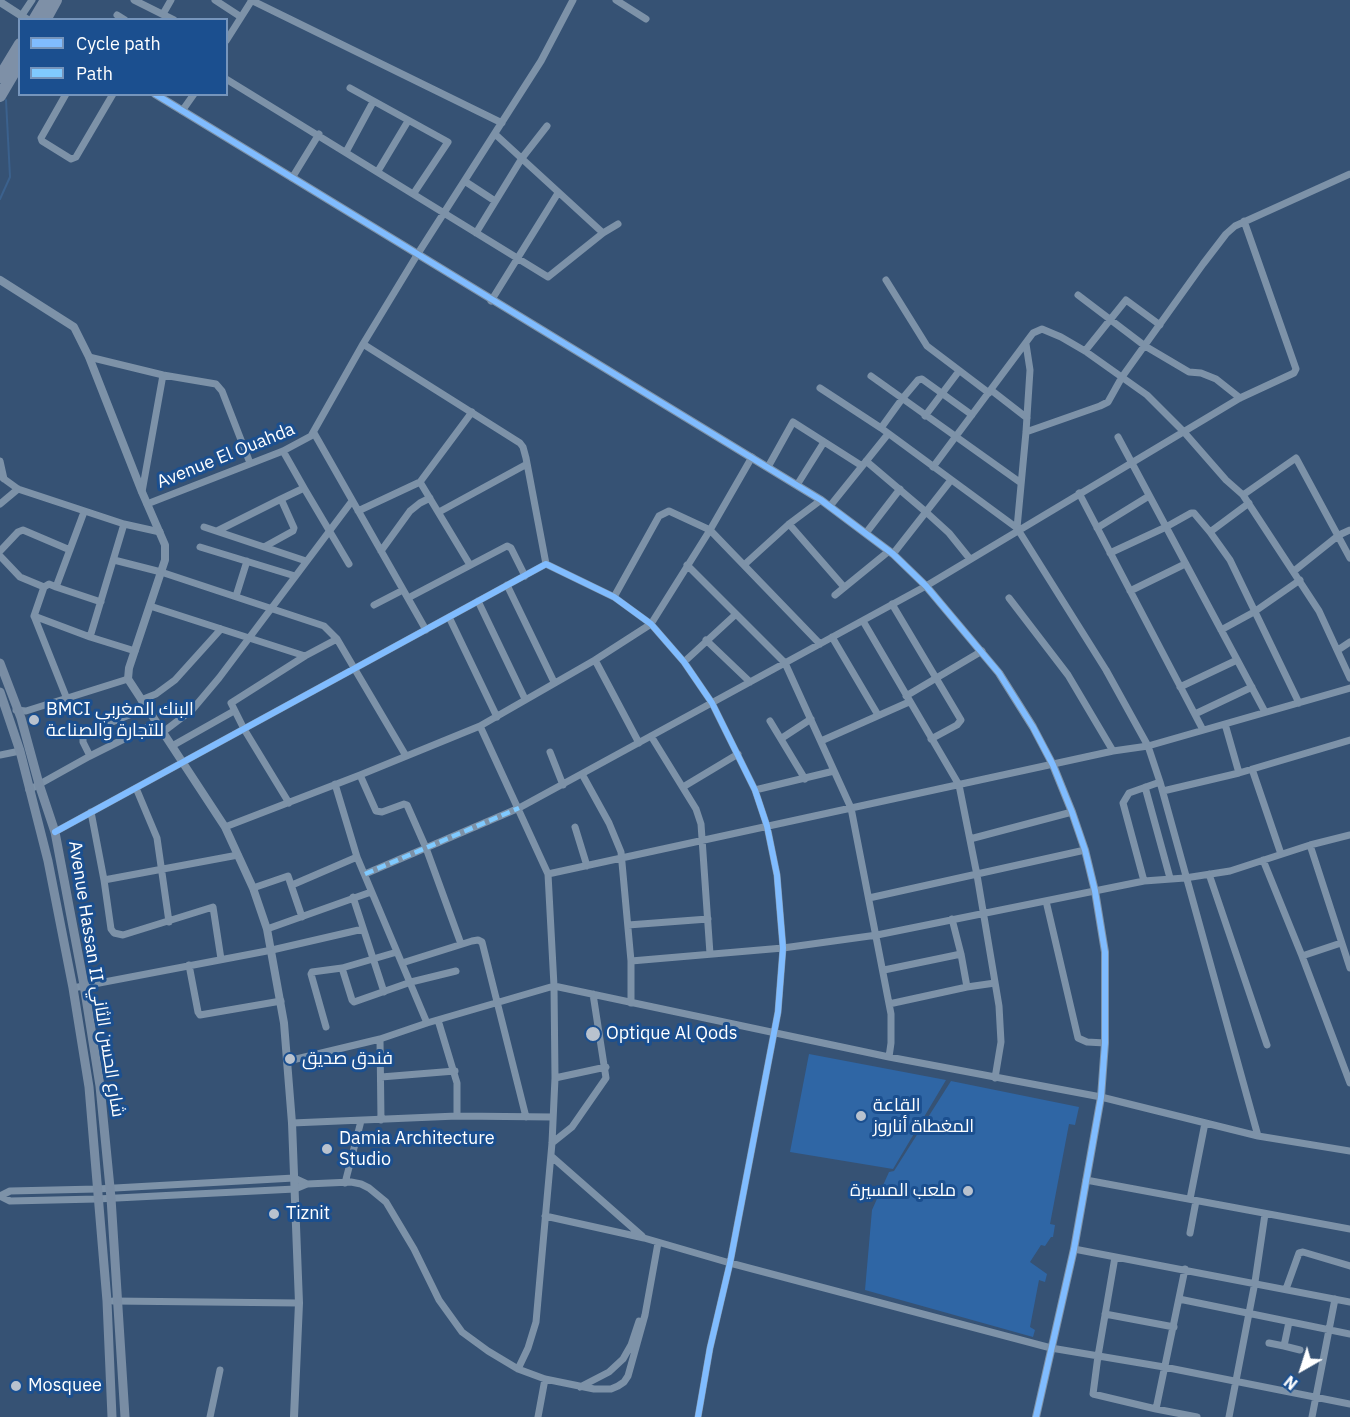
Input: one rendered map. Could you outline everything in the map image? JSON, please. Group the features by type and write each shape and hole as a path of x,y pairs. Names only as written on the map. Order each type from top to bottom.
{"highway":[{"path":"28,18 46,0"},
{"path":"46,18 56,0"},
{"path":"0,77 18,47"},
{"path":"0,96 18,65"}],"main road":[{"name":"Avenue Hassan II شارع الحسن الثاني","path":"0,663 22,713 39,784 55,832 84,985 100,1086 110,1193 125,1417"},
{"name":"Avenue Hassan II شارع الحسن الثاني","path":"0,692 20,751 48,861 73,988 89,1087 107,1301 112,1417"},
{"path":"48,861 61,859"},
{"path":"84,1055 95,1054"},
{"path":"89,1087 100,1086"},
{"path":"109,1336 120,1336"}],"street":[{"path":"0,2 28,18 32,0"},
{"path":"134,0 170,18"},
{"path":"163,14 171,0"},
{"path":"214,0 241,17"},
{"path":"228,38 251,0 502,123"},
{"path":"426,630 314,433 363,344 417,255 542,61 573,0"},
{"path":"616,0 646,19"},
{"path":"117,15 122,18"},
{"path":"228,79 548,277 603,233 618,224"},
{"path":"350,88 448,142 414,193"},
{"path":"65,96 41,138 42,141 71,159 76,157 112,96"},
{"path":"158,96 830,506 866,532 927,586 999,673 1033,727 1053,765 1072,812 1085,850 1095,891 1105,952 1105,1043 1101,1097 1074,1249 1036,1417"},
{"path":"182,111 193,96"},
{"path":"346,152 373,102"},
{"path":"378,171 408,121"},
{"path":"476,233 522,158 547,126"},
{"path":"292,178 318,134"},
{"path":"495,134 603,233"},
{"path":"1026,432 1100,406 1112,397 1122,377 1222,240 1235,226 1350,174"},
{"path":"466,182 495,201"},
{"path":"491,301 558,193"},
{"path":"365,874 519,808 927,586 1017,529 1240,398 1294,373 1296,369 1244,221"},
{"path":"0,280 74,327 89,357 166,552 129,668 128,678 225,827 253,888 267,929 281,1001 292,1123 299,1303 294,1417"},
{"path":"886,280 927,346 1027,418"},
{"path":"1078,296 1145,346 1189,372 1201,373 1216,379 1240,398"},
{"path":"1085,351 1124,301 1128,300 1160,326"},
{"path":"933,466 1033,333 1042,329 1085,351 1147,395 1243,495 1319,611 1350,678"},
{"path":"363,344 520,443 527,464 546,564"},
{"path":"1017,529 1030,370 1026,344"},
{"path":"89,357 164,375 213,382 219,387 250,463"},
{"path":"926,416 959,371"},
{"path":"142,492 164,375"},
{"path":"871,376 1020,483"},
{"path":"881,428 902,399 921,379 943,392 972,415"},
{"path":"820,388 881,428 1017,529 1082,629 1148,746 1163,791 1257,1136"},
{"path":"358,512 420,482 472,412"},
{"path":"768,467 794,422 864,464 900,489 949,533 970,559"},
{"name":"Avenue El Ouahda","path":"147,504 283,451 314,433"},
{"path":"830,506 888,434"},
{"path":"1118,437 1265,712"},
{"path":"797,485 824,442"},
{"path":"283,451 349,564"},
{"path":"225,827 480,726 595,660 651,624 710,530 752,457"},
{"path":"1243,495 1296,458 1350,558"},
{"path":"0,461 2,478 18,489 124,525 160,532"},
{"path":"439,512 527,464"},
{"path":"835,595 891,553 951,480"},
{"path":"420,482 470,565"},
{"path":"217,531 304,488"},
{"path":"0,504 18,489"},
{"path":"866,532 900,489"},
{"path":"1079,493 1203,730"},
{"path":"1098,528 1149,496"},
{"path":"381,551 410,511 430,498"},
{"path":"264,547 293,530 281,499"},
{"path":"744,565 789,524 821,500"},
{"path":"163,732 192,710 249,639 352,501"},
{"path":"1210,532 1248,503"},
{"path":"614,597 659,516 669,511 710,530 820,644"},
{"path":"57,587 84,512"},
{"path":"1110,553 1194,513 1230,560 1299,703"},
{"path":"789,524 844,587"},
{"path":"90,637 124,525"},
{"path":"204,527 306,561"},
{"path":"0,551 18,532 23,530 70,550"},
{"path":"1294,571 1339,535 1350,530"},
{"path":"408,598 507,546 511,548 525,576"},
{"path":"200,547 295,576"},
{"path":"0,556 20,577 44,587 49,585 57,587 100,602"},
{"path":"114,560 161,572 324,626 337,639 406,756"},
{"path":"236,596 247,561"},
{"path":"55,832 546,564"},
{"path":"546,564 614,597 651,624 684,662 712,703 755,790 767,826 777,876 783,948 781,988 730,1263 710,1348 698,1417"},
{"path":"1130,591 1185,564"},
{"path":"687,565 785,663 851,808 890,1004 892,1027 889,1057"},
{"path":"1221,630 1254,612 1299,580"},
{"path":"507,585 554,682"},
{"path":"44,587 34,616 67,699"},
{"path":"374,605 403,590"},
{"path":"1009,598 1068,675 1113,751"},
{"path":"478,601 525,699"},
{"path":"892,604 961,720 957,725 931,739"},
{"path":"150,606 305,656"},
{"path":"684,662 736,614"},
{"path":"34,616 135,651"},
{"path":"449,617 497,717"},
{"path":"862,621 959,785 995,983 1001,1042 994,1078"},
{"path":"90,756 83,742 83,734 144,704 175,680 221,629"},
{"path":"832,637 878,715"},
{"path":"289,803 243,729 231,704 305,656 337,639"},
{"path":"706,640 750,682"},
{"path":"1338,650 1350,642"},
{"path":"820,741 878,715 907,699 982,651"},
{"path":"595,660 639,743"},
{"path":"1180,687 1237,660"},
{"path":"9,716 128,678"},
{"path":"1195,714 1252,687"},
{"path":"548,874 1113,751 1148,746 1350,688"},
{"path":"172,746 234,711"},
{"path":"782,738 811,720"},
{"path":"770,721 805,778"},
{"path":"29,790 156,723"},
{"path":"1225,724 1239,773"},
{"path":"480,726 548,874 554,986 555,1078 552,1143 536,1322 528,1348 518,1369"},
{"path":"651,736 699,817 704,840 710,954"},
{"path":"1163,791 1239,773 1350,740"},
{"path":"0,755 20,751"},
{"path":"550,752 562,784"},
{"path":"683,787 738,754"},
{"path":"1252,769 1281,854"},
{"path":"755,790 834,771"},
{"path":"582,774 609,823 622,858 631,961 632,1004"},
{"path":"360,775 376,811 382,812 407,805 426,848 461,944"},
{"path":"1144,881 1123,803 1129,793 1160,782"},
{"path":"335,784 357,857 427,1023"},
{"path":"1145,787 1170,878"},
{"path":"136,788 155,831 169,922"},
{"path":"91,812 111,929 114,933 123,935 213,908 221,959"},
{"path":"970,839 1072,812"},
{"path":"575,827 586,866"},
{"path":"631,961 783,948 877,935 1144,881 1230,871 1310,845 1350,835"},
{"path":"1310,845 1350,968"},
{"path":"869,898 1085,850"},
{"path":"104,880 238,855"},
{"path":"292,885 357,857"},
{"path":"1263,860 1350,1083"},
{"path":"1209,874 1268,1045"},
{"path":"253,888 287,876 302,917"},
{"path":"267,929 371,892"},
{"path":"353,897 384,992"},
{"path":"1046,901 1078,1038 1087,1042 1105,1043"},
{"path":"628,925 708,919"},
{"path":"952,919 962,954 966,987"},
{"path":"73,988 272,950 363,929"},
{"path":"402,963 461,944 477,940 482,942 526,1117"},
{"path":"1302,956 1341,943"},
{"path":"326,1027 311,974 342,968 397,952"},
{"path":"884,970 962,954"},
{"path":"189,965 200,1015 281,1001"},
{"path":"342,968 353,1001 411,982 456,971"},
{"path":"890,1004 995,983"},
{"path":"288,1061 380,1039 554,986 889,1057 1101,1097 1257,1136 1350,1151"},
{"path":"552,1143 572,1127 604,1083 607,1074 593,994"},
{"path":"438,1020 455,1071 457,1116"},
{"path":"380,1039 381,1120"},
{"path":"1342,1059 1350,1055"},
{"path":"555,1078 606,1067"},
{"path":"381,1077 455,1071"},
{"path":"292,1123 457,1116 553,1118"},
{"path":"345,1183 361,1121"},
{"path":"1190,1233 1205,1123"},
{"path":"551,1156 644,1238"},
{"path":"0,1196 10,1201 28,1200 184,1184 294,1178 307,1184"},
{"path":"1086,1180 1350,1229"},
{"path":"110,1193 184,1195 295,1189 307,1184 345,1183 356,1183 369,1188 386,1202 414,1249 439,1300 453,1321 470,1339 518,1369 545,1379 580,1387 604,1389 618,1386 628,1376 630,1357 645,1315 658,1243"},
{"path":"184,1184 184,1195"},
{"path":"0,1196 10,1191 97,1194"},
{"path":"27,1191 28,1200"},
{"path":"1229,1417 1234,1380 1255,1282 1265,1214"},
{"path":"545,1216 644,1238 1051,1348 1234,1380 1350,1404"},
{"path":"1074,1249 1350,1302"},
{"path":"1286,1289 1299,1253 1303,1252 1350,1266"},
{"path":"1115,1257 1093,1394 1197,1417"},
{"path":"1155,1409 1185,1269"},
{"path":"1179,1299 1350,1334"},
{"path":"1312,1417 1335,1299"},
{"path":"107,1301 299,1303"},
{"path":"1106,1314 1174,1327"},
{"path":"1284,1346 1289,1322"},
{"path":"1269,1343 1300,1350"},
{"path":"580,1387 609,1372 630,1357"},
{"path":"210,1417 220,1371"},
{"path":"538,1417 545,1379"}],"shaded area":[{"name":"القاعة المغطاة أناروز","path":"809,1054 946,1080 893,1169 790,1152"},
{"name":"ملعب المسيرة","path":"951,1081 1079,1107 1075,1125 1069,1124 1050,1224 1055,1225 1053,1237 1045,1246 1041,1245 1030,1262 1047,1274 1045,1282 1039,1280 1030,1327 1035,1330 1033,1337 865,1290 872,1210 889,1172 894,1171"}],"waterway":[{"path":"0,199 10,177 6,100"}],"marked path":[{"path":"365,874 519,808"}],"cycle path":[{"path":"158,96 821,500 893,554 926,586 999,673 1033,727 1053,765 1072,812 1085,850 1095,891 1105,952 1105,1043 1101,1097 1074,1249 1036,1417"},
{"path":"55,832 546,564 614,597 651,624 684,662 712,703 755,790 767,826 777,875 783,948 778,1012 698,1417"}],"place":[{"name":"BMCI البنك المغربي للتجارة والصناعة","path":"34,720"},
{"name":"Optique Al Qods","path":"593,1034"},
{"name":"فندق صديق","path":"290,1059"},
{"name":"القاعة المغطاة أناروز","path":"861,1116"},
{"name":"Damia Architecture Studio","path":"327,1149"},
{"name":"ملعب المسيرة","path":"968,1191"},
{"name":"Tiznit","path":"274,1214"},
{"name":"Mosquee","path":"16,1386"}]}
